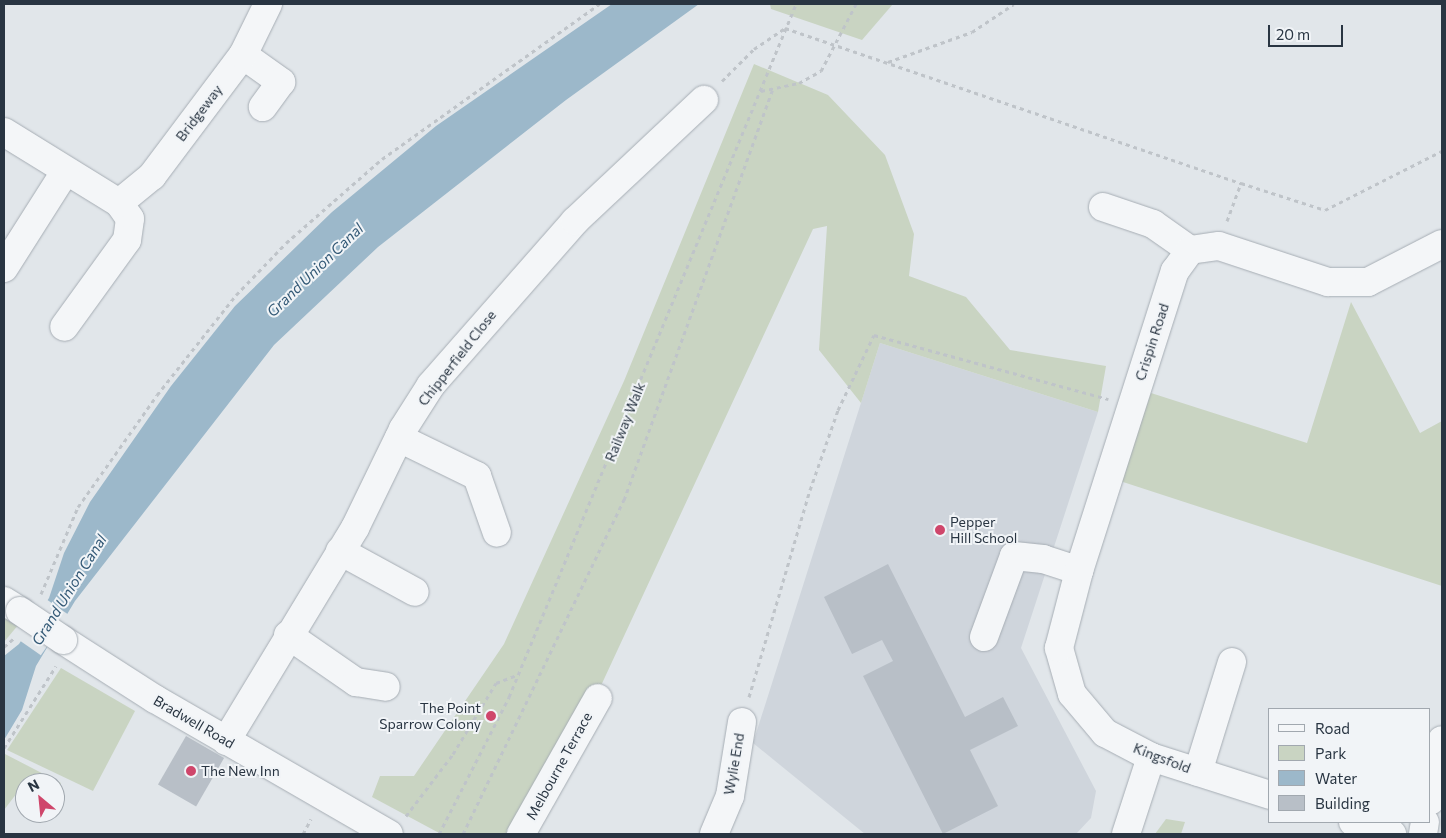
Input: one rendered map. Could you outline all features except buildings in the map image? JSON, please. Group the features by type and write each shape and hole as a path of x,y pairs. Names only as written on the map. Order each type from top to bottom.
{"street":[{"name":"Bridgeway","path":"119,203 152,176 243,55 261,6"},
{"path":"243,55 281,82 263,107"},
{"name":"Chipperfield Close","path":"226,741 340,551 399,438 431,385 517,284 576,221 704,100"},
{"path":"4,132 65,172 119,203 130,219 127,240 64,327"},
{"path":"4,268 65,172"},
{"path":"1103,207 1153,224 1190,250 1219,246 1328,282 1368,282 1442,244"},
{"name":"Crispin Road","path":"1072,694 1059,648 1079,571 1175,271 1190,250"},
{"path":"399,438 477,476 497,532"},
{"path":"340,551 415,592"},
{"path":"984,637 1014,556 1043,559 1079,571"},
{"name":"Bradwell Road","path":"20,611 63,640 226,741 397,826"},
{"path":"288,635 356,682 386,687"},
{"path":"1198,772 1232,662"},
{"name":"Kingsfold","path":"1072,694 1105,733 1151,757 1268,794"},
{"name":"Melbourne Terrace","path":"521,834 598,698"},
{"name":"Wylie End","path":"714,834 730,796 742,722"},
{"path":"1431,795 1442,740"},
{"path":"1126,834 1151,757"},
{"path":"1356,823 1392,834"}],"path":[{"path":"4,647 20,611 78,506 151,402 236,295 286,243 382,159 599,4"},
{"name":"Railway Walk","path":"439,834 519,674 796,4"},
{"path":"760,91 820,71 837,44 856,4"},
{"path":"888,62 972,32 1014,4"},
{"path":"704,100 754,49 785,28 1325,210 1442,151"},
{"path":"463,834 624,500 773,88"},
{"path":"1219,246 1241,183"},
{"path":"742,722 810,490 838,410 874,336 1131,406"},
{"path":"397,826 452,754 496,683 519,674"},
{"path":"4,748 45,684"}],"shaded area":[{"name":"Pepper Hill School","path":"880,343 1098,412 1021,648 1096,791 1091,818 1076,834 865,834 753,743"}],"green space":[{"path":"770,4 893,4 862,40 771,9"},
{"path":"754,64 828,95 885,155 914,234 909,276 966,297 1010,350 1106,366 1098,412 880,343 861,403 819,350 827,226 813,229 579,733 511,834 441,834 372,797 380,776 414,776 504,644 624,381"},
{"path":"1351,302 1420,433 1442,421 1442,586 1120,481 1151,393 1307,443"},
{"path":"4,614 19,624 4,642"},
{"path":"61,668 135,711 93,791 65,778 65,773 55,773 7,750"},
{"path":"5,754 42,773 15,773 15,796 4,810"},
{"path":"1166,819 1185,822 1181,834 1155,834"}],"water":[{"name":"Grand Union Canal","path":"612,4 699,4 566,100 378,247 274,345 75,601 36,666 22,710 4,740 4,656 19,644 49,598 64,553 90,502 171,386 235,306 332,212 436,126"}],"pier":[{"path":"46,599 69,615 41,655 18,639"}],"place":[{"name":"Pepper Hill School","path":"940,530"},
{"name":"The Point Sparrow Colony","path":"491,716"},
{"name":"The New Inn","path":"191,771"}]}
